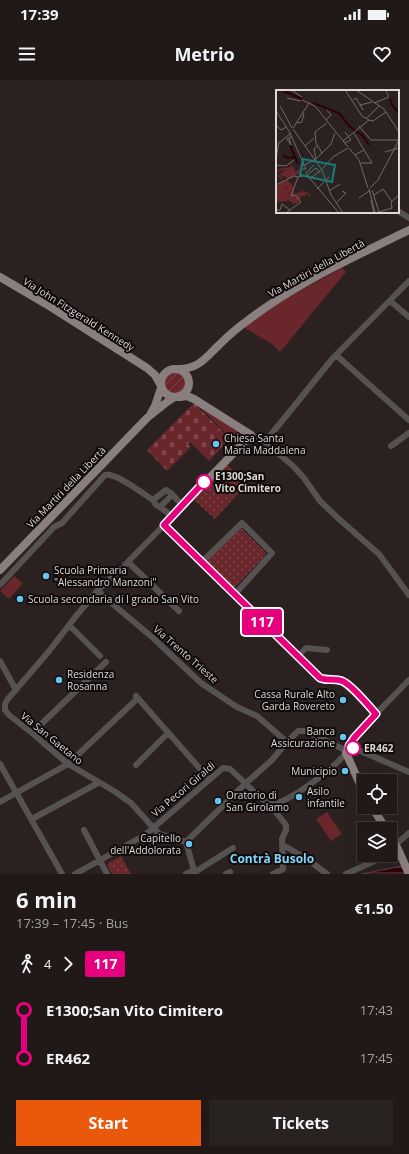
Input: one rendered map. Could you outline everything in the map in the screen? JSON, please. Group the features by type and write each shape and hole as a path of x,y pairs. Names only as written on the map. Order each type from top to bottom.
{"main road":[{"name":"Via Martiri della Libertà","path":"179,369 193,367 204,361 242,325 272,303 322,274 409,230"},
{"name":"Via John Fitzgerald Kennedy","path":"0,277 51,307 147,368 155,375 161,386"},
{"path":"177,397 188,390 193,374 204,361"},
{"name":"Via John Fitzgerald Kennedy","path":"147,368 166,372"},
{"path":"202,404 189,384 187,375 179,369 166,372 162,377 161,386 166,395 190,397 251,435 164,525 320,678 325,680 342,681 376,714 354,738 348,750 357,774"},
{"name":"Via Martiri della Libertà","path":"147,418 155,406 161,386"},
{"name":"Via Martiri della Libertà","path":"0,570 147,418 167,402 177,397"},
{"path":"397,849 409,873"}],"street":[{"path":"399,212 409,218"},
{"path":"265,442 336,355 409,281"},
{"path":"390,301 409,317"},
{"path":"336,355 372,386 384,399 408,416"},
{"path":"391,446 409,433"},
{"path":"251,435 265,442 293,466 304,478 320,501 379,554 409,595"},
{"path":"0,584 54,527 62,523 105,475 109,474 117,477 153,500 156,505 160,506 172,516"},
{"path":"153,500 166,490 182,505"},
{"path":"160,506 171,496 171,494"},
{"path":"202,562 242,523 272,553 235,594"},
{"name":"Via San Gaetano","path":"152,828 141,813 131,803 114,791 68,764 32,733 2,712 7,700 50,650 98,590 164,525"},
{"path":"128,562 179,611"},
{"name":"Via Trento Trieste","path":"98,590 103,596 152,637 201,683 237,707 257,716 287,742"},
{"path":"69,625 100,656"},
{"path":"298,656 306,648 327,650"},
{"path":"0,662 16,690"},
{"path":"32,733 106,662"},
{"path":"376,714 409,680"},
{"path":"0,802 68,764 137,697 209,779"},
{"path":"186,842 246,783 272,760 298,731 306,731 348,750 409,771"},
{"path":"136,765 168,733"},
{"path":"246,783 260,798 267,803 272,804 283,801 324,774 340,760 348,750"},
{"path":"0,764 62,874"},
{"name":"Via Pecori Giraldi","path":"75,874 136,840 221,769 227,768 246,783"},
{"path":"32,819 98,783"},
{"path":"272,804 275,811 286,824 286,830 282,839 284,869 273,874"},
{"path":"152,828 163,836 186,842"},
{"path":"84,830 107,874"},
{"path":"397,846 409,833"},
{"path":"186,842 195,872"},
{"path":"283,845 327,874"},
{"path":"186,874 195,872 233,848"},
{"path":"346,874 372,862"}],"green space":[{"path":"342,268 346,272 280,352 272,344 243,327 272,306"},
{"path":"175,372 183,375 186,383 183,391 175,394 167,391 164,383 167,375"},
{"path":"195,402 244,433 244,439 237,445"},
{"path":"194,403 230,439 209,461 190,442 188,444 191,447 167,471 147,450"},
{"path":"226,463 246,485 215,519 192,498"},
{"path":"240,527 266,553 234,588 207,561"},
{"path":"14,576 23,583 9,599 0,591"},
{"path":"327,812 342,834 331,841 316,819"},
{"path":"121,856 131,874 112,874 107,864"}],"shaded area":[{"path":"402,866 405,874 362,874"}],"bus line":[{"name":"117","path":"204,482 164,525 320,678 325,680 342,681 376,714 354,738 349,746 353,748"}],"place":[{"name":"Chiesa Santa Maria Maddalena","path":"216,444"},
{"name":"E1300;San Vito Cimitero","path":"204,482"},
{"name":"Scuola Primaria \"Alessandro Manzoni\"","path":"46,576"},
{"name":"Scuola secondaria di I grado San Vito","path":"20,599"},
{"name":"Residenza Rosanna","path":"59,680"},
{"name":"Cassa Rurale Alto Garda Rovereto","path":"343,700"},
{"name":"Banca Assicurazione","path":"343,737"},
{"name":"ER462","path":"353,748"},
{"name":"Municipio","path":"345,771"},
{"name":"Asilo infantile","path":"299,797"},
{"name":"Oratorio di San Girolamo","path":"218,801"},
{"name":"Capitello dell'Addolorata","path":"189,844"}],"district":[{"name":"Contrà Busolo","path":"272,858"}]}
